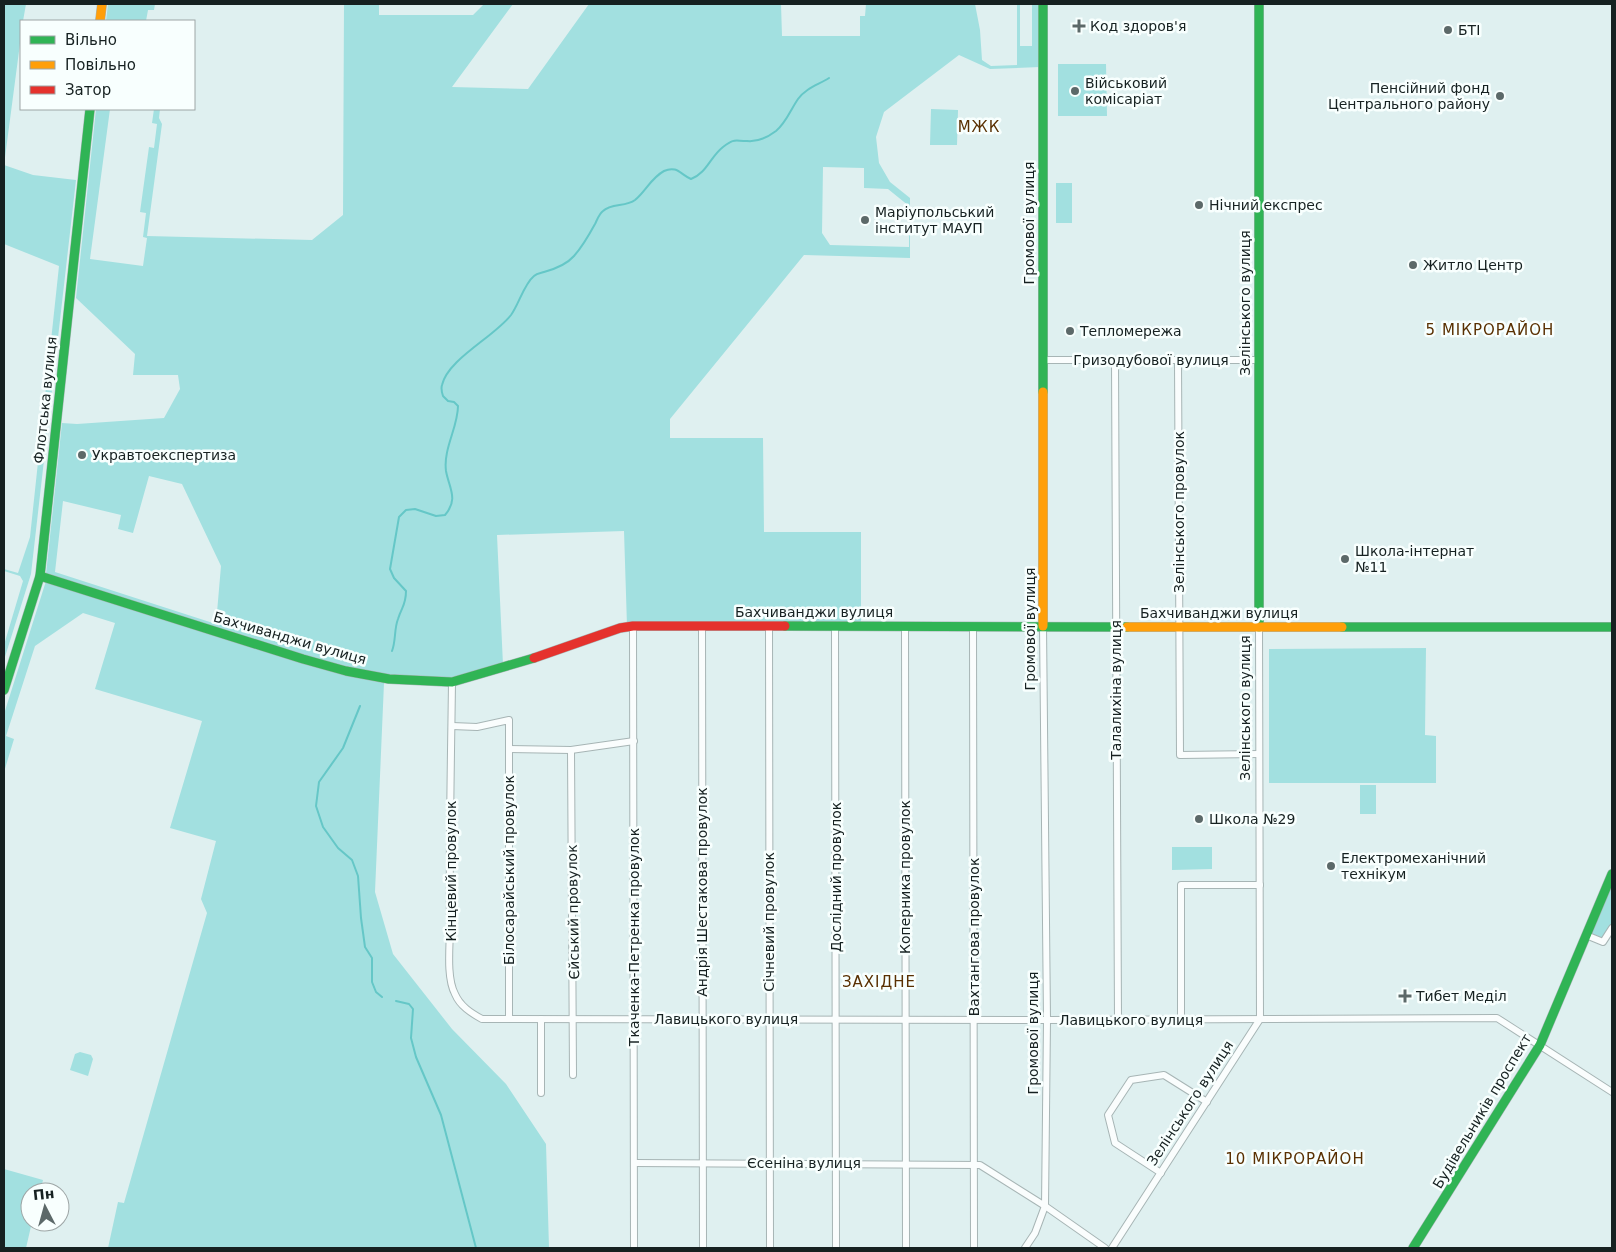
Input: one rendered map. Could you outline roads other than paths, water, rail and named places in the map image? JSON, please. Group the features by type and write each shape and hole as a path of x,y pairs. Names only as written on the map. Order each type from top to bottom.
{"street":[{"path":"100,20 102,4"},
{"name":"Громової вулиця","path":"1025,1248 1035,1232 1045,1206 1047,1020 1043,626 1043,4"},
{"name":"Зелінського вулиця","path":"1112,1248 1260,1019 1259,4"},
{"name":"Флотська вулиця","path":"4,690 40,576 90,110"},
{"name":"Гризодубової вулиця","path":"1043,360 1259,360"},
{"name":"Талалихіна вулиця","path":"1115,360 1118,1020"},
{"name":"Зелінського провулок","path":"1178,360 1180,755 1259,754"},
{"name":"Бахчиванджи вулиця","path":"40,576 346,671 389,679 433,682 452,682 514,665 620,628 633,626 1612,627"},
{"name":"Андрія Шестакова провулок","path":"702,625 703,1248"},
{"name":"Ткаченка-Петренка провулок","path":"633,626 634,1248"},
{"name":"Січневий провулок","path":"769,626 770,1248"},
{"name":"Дослідний провулок","path":"835,626 836,1248"},
{"name":"Коперника провулок","path":"905,626 906,1248"},
{"name":"Вахтангова провулок","path":"974,626 974,1248"},
{"name":"Кінцевий провулок","path":"452,682 451,982 454,994 461,1005 471,1013 482,1019 509,1019"},
{"name":"Білосарайський провулок","path":"452,726 477,726 509,720 509,1019"},
{"path":"509,749 571,750 634,741"},
{"name":"Єйський провулок","path":"571,750 573,1075"},
{"name":"Будівельників проспект","path":"1413,1248 1540,1045 1612,874"},
{"path":"1181,1020 1181,885 1260,885"},
{"path":"1586,935 1603,942 1612,928"},
{"name":"Лавицького вулиця","path":"509,1019 1181,1020 1497,1018 1612,1092"},
{"path":"541,1019 541,1093"},
{"path":"1161,1173 1115,1143 1108,1115 1131,1080 1164,1075 1206,1102"},
{"name":"Єсеніна вулиця","path":"634,1163 974,1164"},
{"path":"974,1164 985,1167 1105,1248"}],"waterway":[{"path":"392,651 399,615 406,596 406,591 394,578 390,569 399,517 406,510 415,509 436,516 445,515 452,499 446,463 448,446 456,422 458,406 443,396 442,385 446,375 462,357 494,332 511,315 527,284 534,276 560,266 574,256 603,211 610,207 627,204 635,200 656,177 668,169 676,170 691,179 701,173 719,151 730,142 755,141 776,131 783,124 801,95 829,78"},
{"path":"360,706 343,748 319,782 316,806 323,827 338,848 352,860 358,876 365,947 372,958 372,982 376,992 382,997"},
{"path":"396,1001 409,1004 413,1009 411,1038 416,1057 441,1115 476,1248"}],"place":[{"name":"Код здоров'я","path":"1079,26"},
{"name":"БТІ","path":"1448,30"},
{"name":"Військовий комісаріат","path":"1075,91"},
{"name":"Пенсійний фонд Центрального району","path":"1500,96"},
{"name":"Нічний експрес","path":"1199,205"},
{"name":"Маріупольський інститут МАУП","path":"865,220"},
{"name":"Житло Центр","path":"1413,265"},
{"name":"Тепломережа","path":"1070,331"},
{"name":"Укравтоекспертиза","path":"82,455"},
{"name":"Школа-інтернат №11","path":"1345,559"},
{"name":"Школа №29","path":"1199,819"},
{"name":"Електромеханічний технікум","path":"1331,866"},
{"name":"Тибет Меділ","path":"1405,996"}],"district":[{"name":"МЖК","path":"979,127"},
{"name":"5 МІКРОРАЙОН","path":"1490,330"},
{"name":"ЗАХІДНЕ","path":"879,982"},
{"name":"10 МІКРОРАЙОН","path":"1295,1159"}]}
